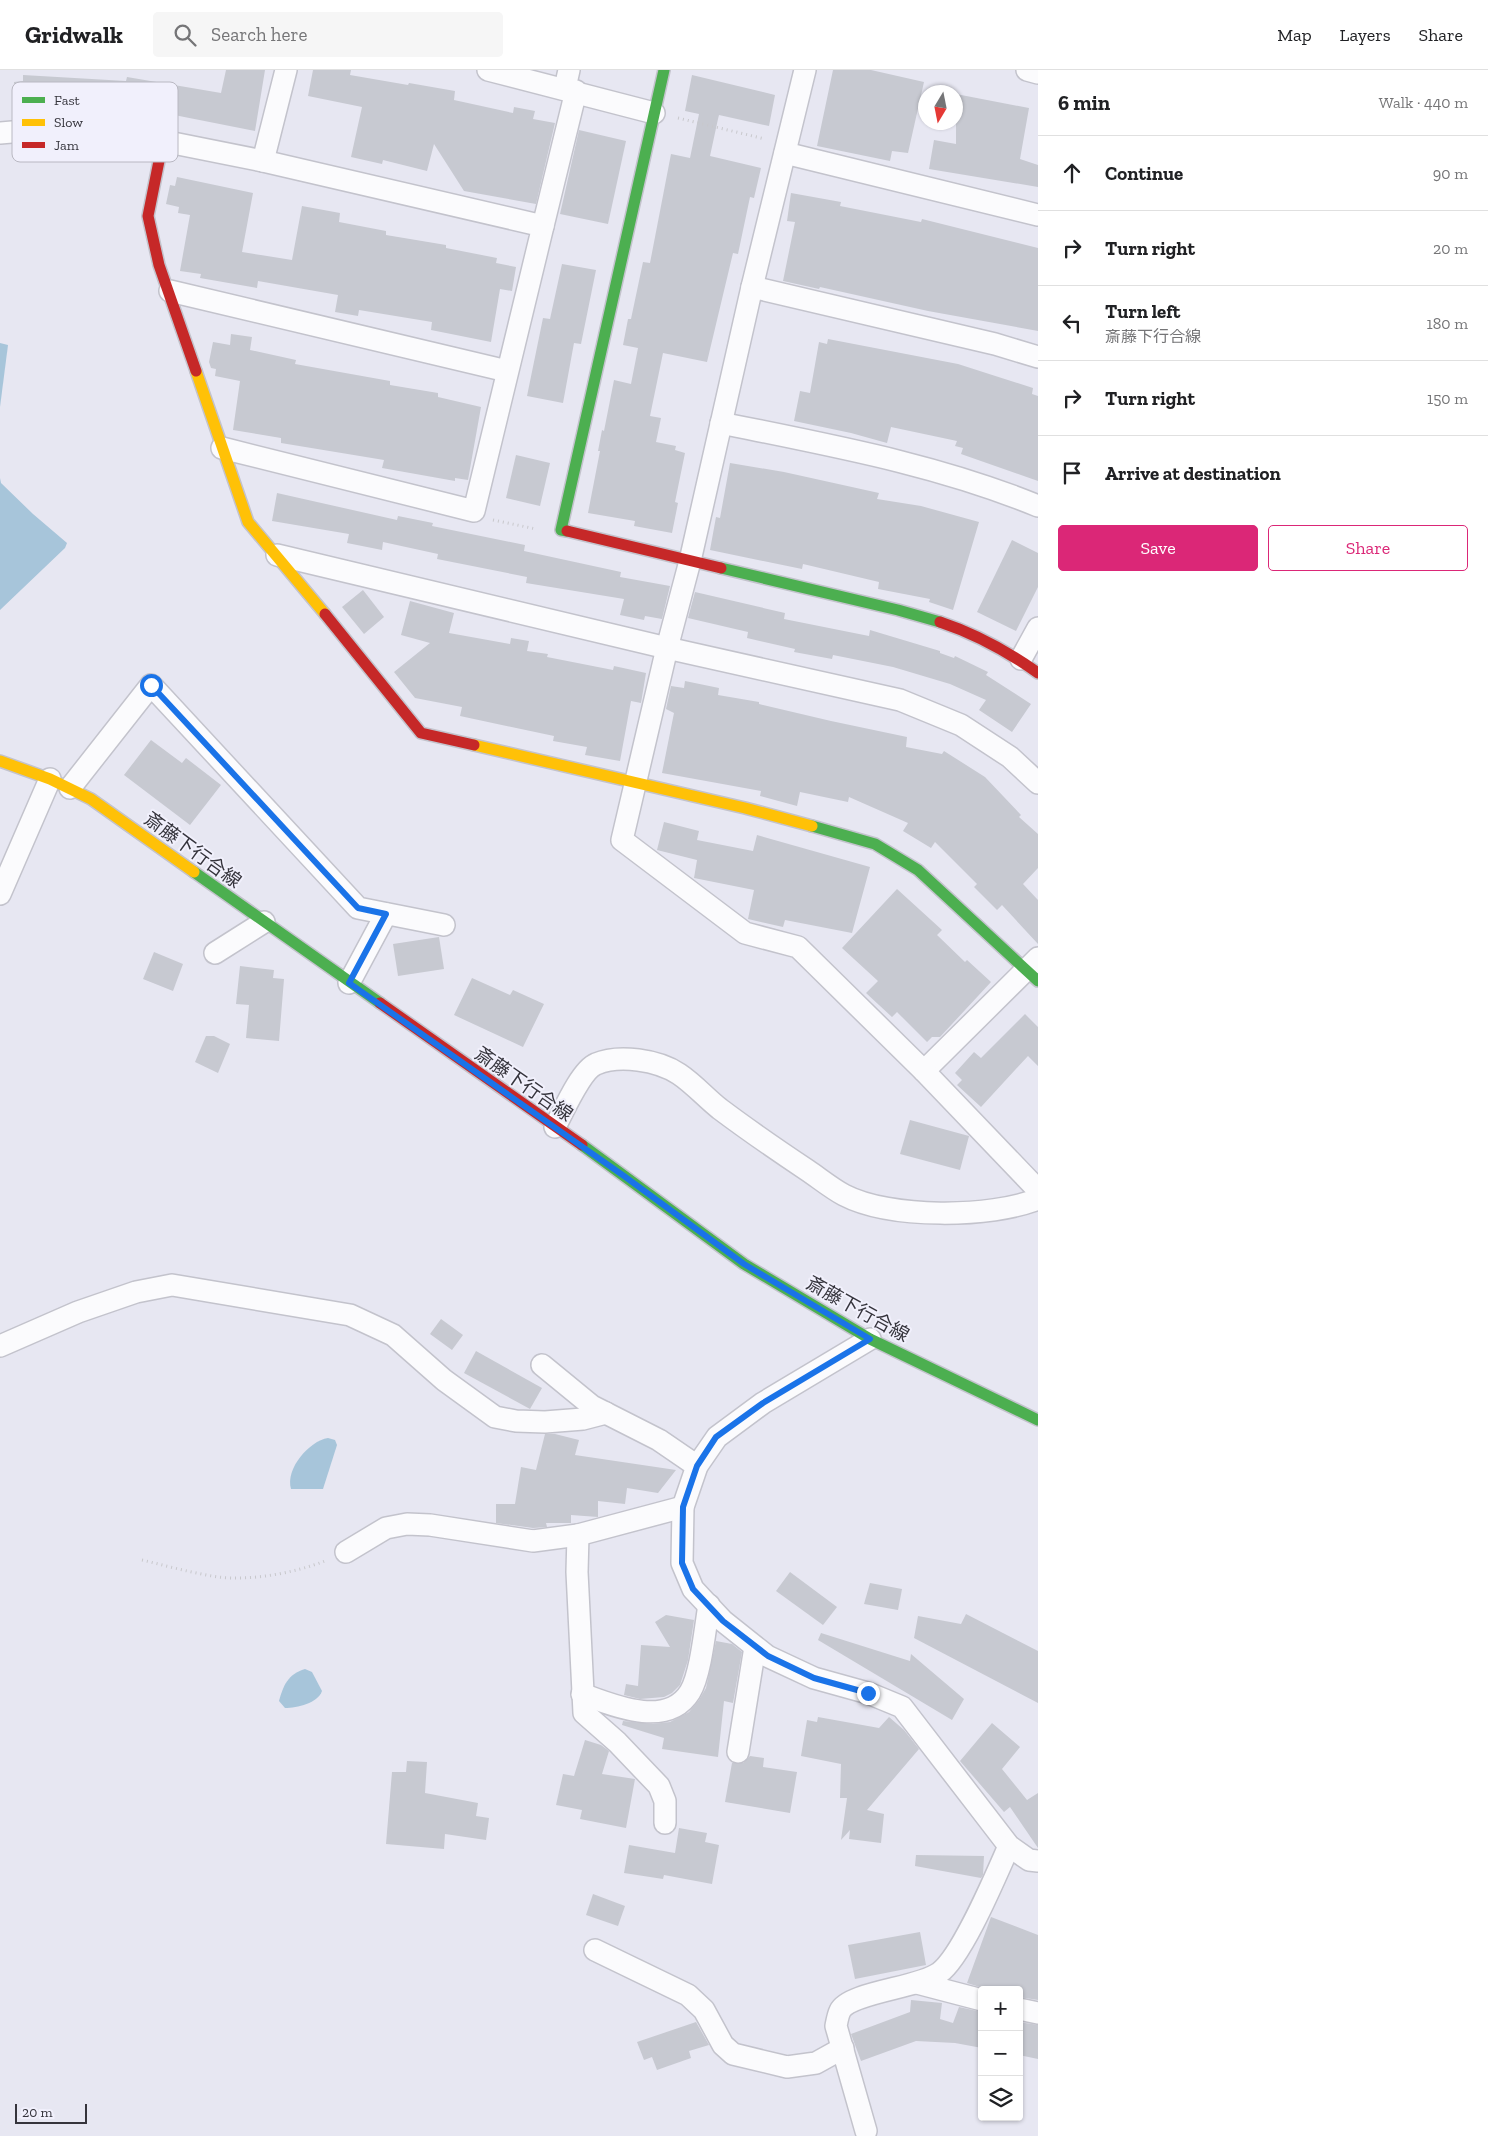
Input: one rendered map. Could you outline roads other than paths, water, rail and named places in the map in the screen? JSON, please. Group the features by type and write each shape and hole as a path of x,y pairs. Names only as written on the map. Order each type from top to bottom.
{"street":[{"path":"263,161 286,70"},
{"path":"488,70 570,83 654,113"},
{"path":"664,70 561,530 922,617 985,639 1021,659 1038,673"},
{"path":"805,70 752,287 690,561 666,648 622,840 744,932 798,947 924,1070 1038,1190"},
{"path":"1027,70 1038,73"},
{"path":"222,448 474,511 543,226 570,83"},
{"path":"178,144 263,161 543,226"},
{"path":"786,149 1038,215"},
{"path":"159,162 148,216 159,265 170,291 248,522 277,555 421,733 815,826 875,844 918,870 1034,970 924,1070"},
{"path":"752,287 995,344 1038,357"},
{"path":"170,291 507,371"},
{"path":"721,423 895,460 999,490 1038,506"},
{"path":"277,555 666,648 900,700 926,709 961,725 1010,757 1038,784"},
{"path":"1021,659 1038,628"},
{"path":"70,788 151,685 358,908 444,925"},
{"name":"斎藤下行合線","path":"0,761 50,779 91,799 555,1127 744,1264 870,1339 1038,1420"},
{"path":"0,894 50,779"},
{"path":"349,983 386,914"},
{"path":"214,953 264,922"},
{"path":"555,1127 582,1076 594,1064 618,1058 639,1059 678,1073 718,1108 814,1175 845,1195 878,1207 918,1212 957,1212 1006,1208 1038,1199"},
{"path":"0,1346 78,1312 136,1292 172,1285 350,1315 393,1335 444,1380 473,1403 495,1417 516,1421 545,1422 583,1419 606,1413"},
{"path":"870,1339 763,1403 716,1437 697,1466 683,1507 682,1563 693,1589 709,1606 755,1647 768,1656 814,1678 868,1693 902,1707 1010,1846 1030,1860 1038,1861"},
{"path":"542,1365 592,1406 659,1440 697,1466"},
{"path":"346,1552 386,1528 407,1524 430,1525 533,1541 578,1535 683,1507"},
{"path":"578,1535 577,1572 584,1713 617,1742 659,1786 665,1801 665,1822"},
{"path":"582,1694 624,1709 656,1712 677,1704 690,1693 696,1674 709,1606"},
{"path":"738,1752 755,1647"},
{"path":"866,2131 836,2026 840,2011 844,2005 859,1998 917,1983 940,1973 951,1961 972,1924 1010,1846"},
{"path":"595,1950 688,1995 704,2010 723,2045 733,2054 787,2066 816,2063 842,2048"},
{"path":"917,1983 978,1999"},
{"path":"1023,2010 1038,2012"}],"water":[{"path":"0,343 8,345 0,407"},
{"path":"0,478 1,483 67,543 65,548 0,610"},
{"path":"328,1438 335,1440 337,1445 323,1489 291,1489 292,1473 300,1457 313,1444"},
{"path":"305,1669 312,1672 322,1691 320,1695 312,1702 301,1706 285,1708 279,1701 282,1690 290,1677"}]}
